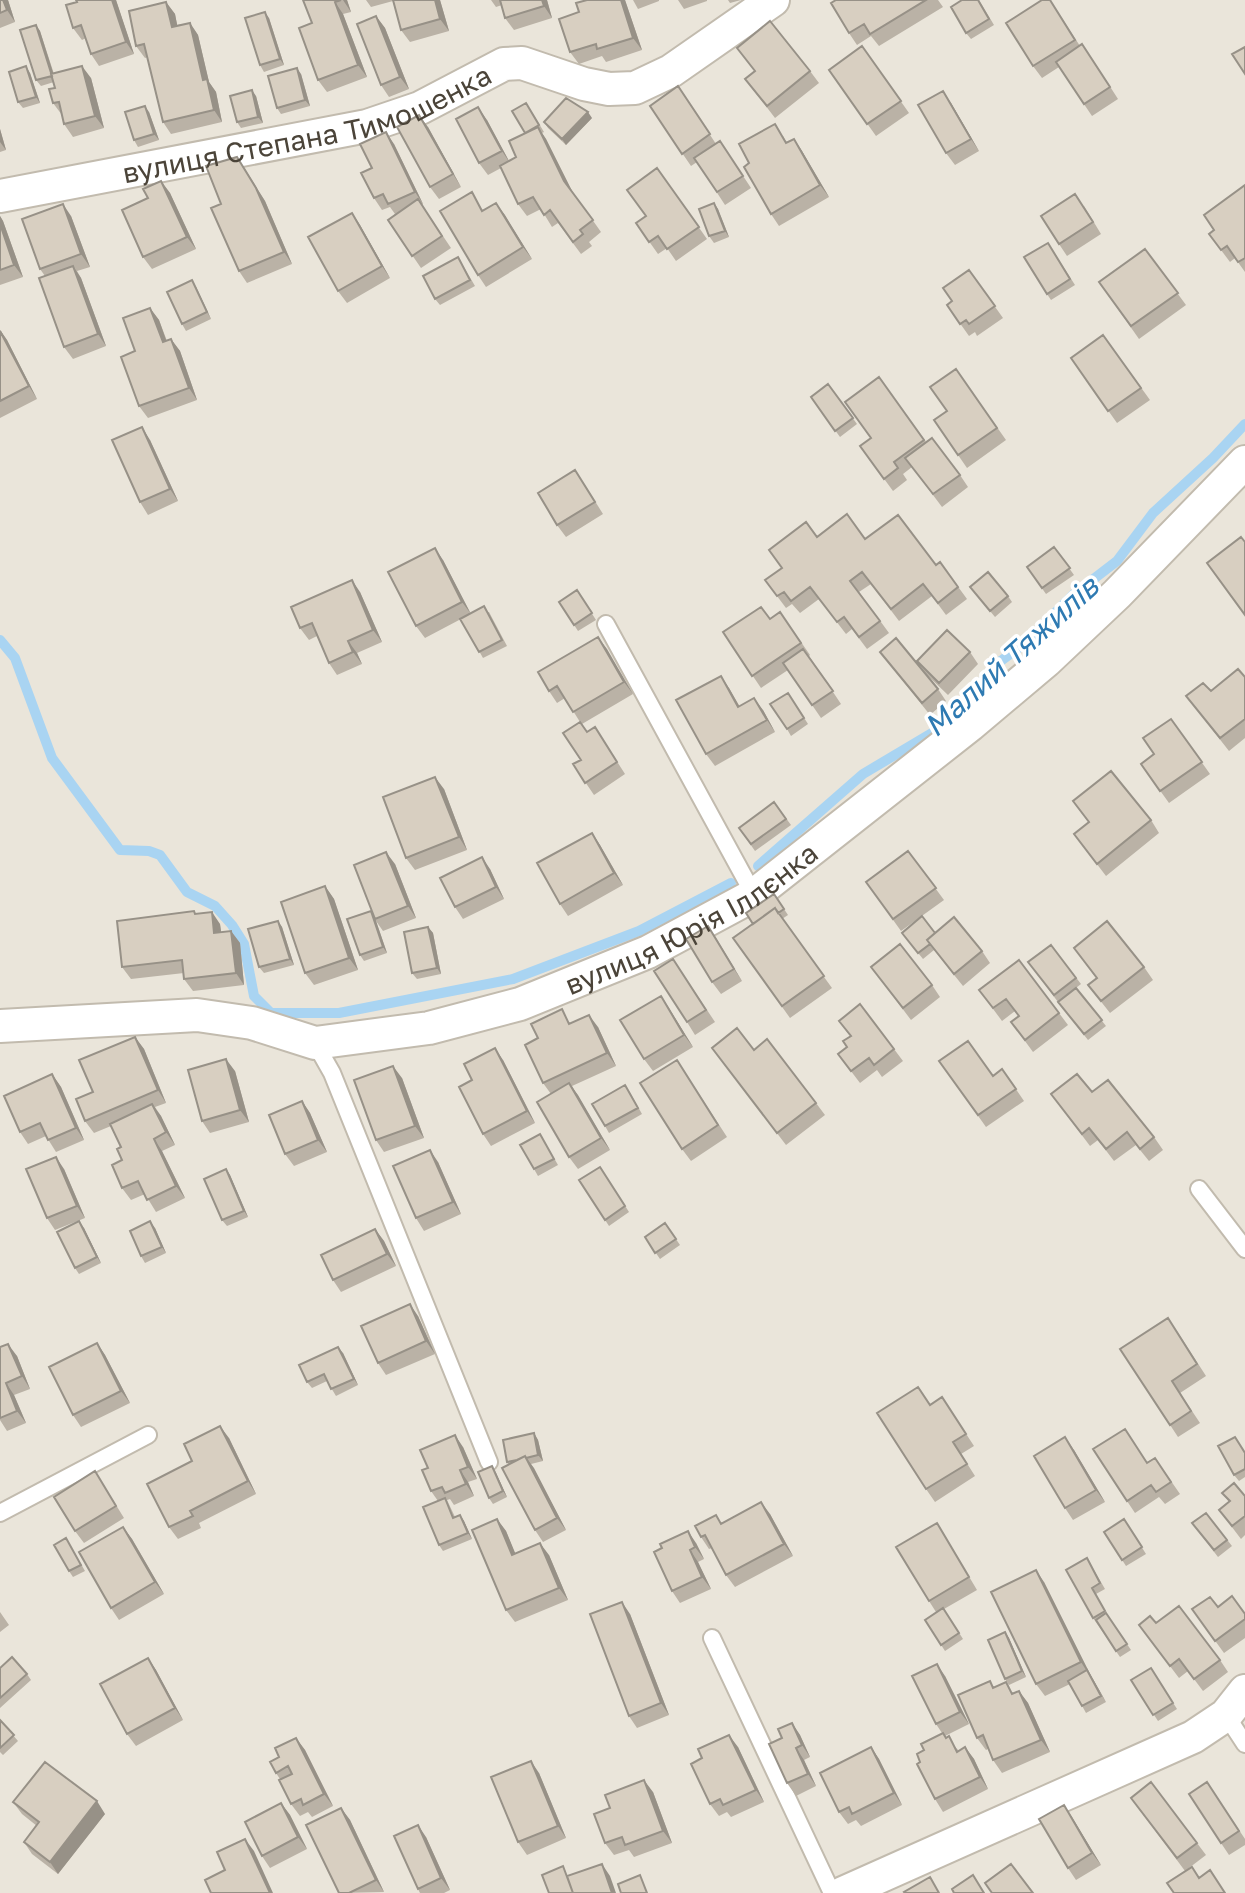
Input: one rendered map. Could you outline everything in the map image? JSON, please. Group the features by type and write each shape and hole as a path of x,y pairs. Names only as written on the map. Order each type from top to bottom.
{"street":[{"name":"вулиця Степана Тимошенка","path":"0,196 367,126 420,108 504,64 522,63 609,89 635,88 671,71 773,0"},
{"name":"вулиця Юрія Іллєнка","path":"0,1026 197,1015 252,1023 315,1043 429,1028 520,1004 648,952 754,895 958,734 1046,661 1117,594 1245,462"},
{"path":"843,1893 1193,1737 1236,1703"}],"lane":[{"path":"606,624 754,895"},
{"path":"315,1043 332,1073 489,1462"},
{"path":"1199,1189 1245,1249"},
{"path":"0,1513 148,1435"},
{"path":"712,1638 832,1893"},
{"path":"1236,1703 1245,1744"}],"shaded area":[{"path":"0,0 1245,0 1245,1893 0,1893"}],"building":[{"path":"0,0 3,0 7,10 0,13"},
{"path":"76,0 112,0 126,42 91,54 81,25 73,28 66,5"},
{"path":"303,0 341,0 335,2 358,65 318,80 299,28 312,23"},
{"path":"393,0 435,0 440,19 401,30"},
{"path":"500,0 542,0 544,6 505,18"},
{"path":"621,0 633,38 597,49 596,44 570,52 559,19 579,12 576,3"},
{"path":"836,0 926,0 870,34 864,24 849,33 831,3"},
{"path":"962,0 978,0 989,19 966,33 951,7"},
{"path":"1042,0 1050,0 1075,40 1033,66 1006,23"},
{"path":"166,2 172,27 190,23 203,80 207,79 214,110 163,122 144,44 136,46 129,11"},
{"path":"265,12 280,59 260,65 245,18"},
{"path":"376,16 400,77 381,85 357,24"},
{"path":"770,21 810,71 767,106 745,79 755,71 737,48"},
{"path":"36,25 52,76 36,80 20,30"},
{"path":"1082,44 1110,87 1084,104 1056,62"},
{"path":"862,46 901,101 867,124 829,70"},
{"path":"1245,47 1245,74 1232,54"},
{"path":"26,66 36,97 18,102 9,72"},
{"path":"82,66 95,116 64,124 59,102 53,103 49,89 55,88 51,74"},
{"path":"297,68 305,100 277,108 268,76"},
{"path":"678,86 710,134 682,154 650,106"},
{"path":"252,90 258,117 237,122 230,96"},
{"path":"943,91 971,139 946,153 918,105"},
{"path":"566,98 588,112 562,139 544,122"},
{"path":"526,103 539,125 525,133 512,111"},
{"path":"145,106 154,134 134,140 125,112"},
{"path":"478,107 502,151 479,163 456,119"},
{"path":"419,115 453,174 430,187 397,127"},
{"path":"775,124 786,143 794,139 820,185 771,214 744,167 749,163 739,144"},
{"path":"538,127 564,181 593,220 580,230 583,234 573,242 550,210 544,215 533,197 518,204 500,166 516,157 509,141"},
{"path":"386,132 415,192 388,204 383,194 374,198 361,173 372,168 360,144"},
{"path":"720,141 743,176 717,192 694,158"},
{"path":"237,157 256,188 284,252 239,271 211,208 221,204 206,166"},
{"path":"657,168 699,227 667,249 658,236 649,242 636,223 646,216 627,190"},
{"path":"161,181 187,237 143,257 122,210 148,198 143,189"},
{"path":"1245,185 1245,258 1238,262 1227,246 1221,250 1209,234 1214,230 1204,215"},
{"path":"472,192 482,211 496,203 523,247 478,275 440,211"},
{"path":"1075,194 1093,222 1059,244 1041,216"},
{"path":"418,199 442,236 412,256 388,220"},
{"path":"714,203 725,231 709,236 699,209"},
{"path":"63,204 81,254 40,269 22,219"},
{"path":"352,213 382,266 338,291 308,237"},
{"path":"0,224 14,265 0,270"},
{"path":"1048,243 1070,279 1047,294 1024,257"},
{"path":"1145,249 1178,293 1131,326 1099,282"},
{"path":"458,257 470,280 435,299 423,276"},
{"path":"73,266 98,334 64,347 39,278"},
{"path":"969,270 995,306 969,324 966,320 960,324 947,305 952,301 943,288"},
{"path":"192,280 207,312 182,324 167,292"},
{"path":"150,308 163,342 171,339 189,388 139,406 121,357 135,351 123,318"},
{"path":"0,331 29,386 0,401"},
{"path":"1103,335 1141,388 1108,411 1071,358"},
{"path":"956,369 997,428 958,455 934,420 947,411 930,387"},
{"path":"879,377 924,440 894,462 898,468 884,479 860,446 871,438 845,402"},
{"path":"828,384 853,418 835,431 811,397"},
{"path":"142,427 170,489 140,502 112,440"},
{"path":"932,438 960,475 933,494 905,458"},
{"path":"575,470 595,502 557,525 538,493"},
{"path":"847,514 865,539 898,515 936,565 940,562 958,587 938,603 923,584 891,609 862,572 850,581 880,621 859,637 844,617 837,622 810,587 791,601 784,592 777,596 765,580 782,568 769,550 806,522 817,537"},
{"path":"1241,537 1245,542 1245,615 1207,563"},
{"path":"1054,547 1070,568 1042,588 1027,567"},
{"path":"435,548 462,602 416,626 388,572"},
{"path":"988,572 1008,596 990,611 970,587"},
{"path":"352,580 373,630 348,641 353,652 329,663 312,623 300,628 291,607"},
{"path":"577,590 592,613 574,625 559,602"},
{"path":"484,606 502,640 479,652 460,619"},
{"path":"761,607 770,619 780,612 801,643 752,676 723,632"},
{"path":"947,630 970,652 939,683 917,661"},
{"path":"598,637 624,682 573,712 557,686 549,691 538,672"},
{"path":"896,638 938,689 922,703 880,652"},
{"path":"803,649 833,691 812,705 783,663"},
{"path":"1238,669 1245,677 1245,719 1220,738 1186,696 1203,683 1211,691"},
{"path":"721,676 738,707 754,698 767,720 706,754 676,700"},
{"path":"788,693 804,718 787,729 770,704"},
{"path":"1171,719 1202,762 1160,791 1141,764 1154,754 1143,738"},
{"path":"580,722 587,732 595,727 617,762 585,783 573,764 581,760 563,733"},
{"path":"1111,771 1151,820 1097,864 1074,834 1089,822 1073,801"},
{"path":"435,777 459,837 406,858 383,797"},
{"path":"774,802 786,819 751,844 739,828"},
{"path":"592,833 614,873 560,904 537,863"},
{"path":"908,851 936,888 893,919 866,882"},
{"path":"386,852 408,906 375,919 354,865"},
{"path":"482,857 496,887 455,907 440,878"},
{"path":"325,886 349,958 305,973 281,902"},
{"path":"774,894 784,909 778,913 775,908 753,924 746,913"},
{"path":"775,908 824,976 782,1006 733,938"},
{"path":"194,911 195,914 212,912 214,933 231,931 236,973 184,979 182,960 122,967 117,921"},
{"path":"371,911 383,947 360,955 347,919"},
{"path":"922,916 935,933 927,940 930,944 918,953 902,933"},
{"path":"954,917 982,951 954,974 927,940"},
{"path":"278,921 290,959 259,967 248,929"},
{"path":"1107,921 1144,967 1101,1001 1088,985 1097,978 1074,948"},
{"path":"708,926 734,969 712,982 686,939"},
{"path":"428,927 437,968 412,973 404,932"},
{"path":"900,944 932,985 903,1008 871,967"},
{"path":"1051,945 1076,978 1054,995 1028,962"},
{"path":"673,959 706,1010 687,1022 654,971"},
{"path":"1019,960 1059,1013 1025,1040 1011,1022 1019,1016 1006,999 993,1008 979,990"},
{"path":"1076,988 1102,1020 1084,1034 1058,1002"},
{"path":"661,996 684,1035 644,1059 620,1020"},
{"path":"860,1004 894,1049 874,1065 869,1058 851,1071 838,1054 847,1047 843,1041 851,1036 839,1021"},
{"path":"562,1009 569,1024 589,1015 607,1053 543,1083 525,1045 538,1038 531,1024"},
{"path":"737,1028 754,1050 767,1039 816,1103 777,1133 712,1048"},
{"path":"135,1037 158,1090 85,1121 76,1099 93,1092 79,1060"},
{"path":"968,1041 993,1076 1002,1069 1016,1089 978,1115 939,1061"},
{"path":"495,1048 527,1111 483,1134 459,1087 472,1080 464,1064"},
{"path":"226,1059 240,1110 202,1121 188,1070"},
{"path":"677,1060 718,1125 682,1149 640,1083"},
{"path":"393,1066 415,1126 376,1140 354,1080"},
{"path":"52,1074 76,1128 48,1140 40,1123 20,1132 4,1096"},
{"path":"1077,1074 1092,1092 1108,1080 1154,1137 1140,1149 1127,1132 1106,1149 1089,1128 1082,1134 1051,1094"},
{"path":"569,1083 601,1138 569,1157 537,1102"},
{"path":"625,1085 638,1108 605,1126 592,1104"},
{"path":"302,1101 318,1140 285,1154 269,1115"},
{"path":"152,1104 166,1132 154,1139 176,1186 147,1200 138,1181 122,1188 112,1165 122,1160 117,1149 121,1147 110,1124"},
{"path":"540,1134 554,1159 534,1169 520,1145"},
{"path":"430,1150 453,1202 416,1218 393,1166"},
{"path":"56,1157 77,1206 47,1218 26,1169"},
{"path":"600,1167 625,1206 605,1220 579,1180"},
{"path":"226,1169 244,1211 222,1220 204,1179"},
{"path":"79,1221 97,1257 75,1268 57,1232"},
{"path":"150,1221 162,1247 141,1256 130,1231"},
{"path":"665,1223 676,1239 655,1253 645,1237"},
{"path":"375,1229 387,1254 333,1280 321,1255"},
{"path":"410,1304 426,1341 378,1363 361,1326"},
{"path":"1168,1318 1197,1364 1172,1381 1191,1411 1170,1425 1120,1349"},
{"path":"97,1343 121,1391 73,1415 49,1367"},
{"path":"8,1344 22,1376 6,1383 17,1411 0,1418 0,1347"},
{"path":"338,1347 354,1379 331,1389 324,1374 307,1382 299,1365"},
{"path":"918,1387 930,1405 942,1397 966,1434 953,1442 967,1464 926,1489 877,1413"},
{"path":"220,1426 248,1481 190,1511 193,1516 169,1527 147,1484 192,1461 184,1444"},
{"path":"1125,1429 1147,1463 1155,1458 1171,1482 1156,1492 1151,1485 1127,1501 1093,1449"},
{"path":"534,1433 538,1455 507,1462 503,1440"},
{"path":"455,1435 468,1467 460,1470 466,1484 445,1493 442,1487 431,1491 422,1470 428,1468 420,1450"},
{"path":"1065,1437 1096,1490 1065,1508 1034,1456"},
{"path":"1235,1437 1245,1453 1245,1469 1234,1475 1218,1446"},
{"path":"525,1456 557,1518 535,1530 502,1468"},
{"path":"492,1466 503,1491 489,1498 478,1472"},
{"path":"95,1471 116,1506 75,1531 54,1497"},
{"path":"1234,1483 1245,1496 1245,1516 1232,1526 1219,1510 1230,1501 1222,1493"},
{"path":"445,1498 453,1518 460,1515 468,1533 439,1545 423,1507"},
{"path":"761,1502 784,1544 726,1575 705,1535 701,1537 695,1526 716,1515 721,1524"},
{"path":"1206,1513 1227,1540 1214,1550 1192,1523"},
{"path":"497,1519 512,1555 540,1543 559,1588 506,1610 472,1530"},
{"path":"1124,1519 1142,1547 1122,1560 1104,1532"},
{"path":"937,1523 969,1577 929,1601 896,1547"},
{"path":"123,1527 155,1582 111,1608 79,1552"},
{"path":"688,1531 695,1547 690,1550 702,1577 672,1591 654,1552 662,1548 660,1544"},
{"path":"66,1538 81,1565 69,1571 54,1545"},
{"path":"1087,1558 1100,1583 1092,1588 1105,1611 1093,1618 1066,1570"},
{"path":"1036,1570 1081,1662 1036,1684 991,1592"},
{"path":"1232,1596 1245,1614 1245,1619 1215,1641 1192,1609 1210,1597 1218,1607"},
{"path":"622,1602 661,1703 629,1716 590,1614"},
{"path":"1179,1606 1220,1660 1194,1679 1179,1659 1170,1666 1139,1625 1150,1616 1156,1623"},
{"path":"943,1608 959,1633 941,1645 925,1620"},
{"path":"1106,1613 1127,1644 1116,1651 1096,1620"},
{"path":"1005,1632 1022,1671 1005,1679 988,1640"},
{"path":"12,1657 27,1674 0,1698 0,1668"},
{"path":"148,1658 175,1708 127,1734 100,1684"},
{"path":"937,1664 960,1712 936,1724 912,1676"},
{"path":"1151,1668 1173,1703 1153,1715 1131,1680"},
{"path":"1087,1670 1101,1696 1082,1706 1068,1681"},
{"path":"990,1681 993,1688 1006,1682 1012,1694 1019,1691 1041,1740 993,1760 983,1735 977,1738 958,1695"},
{"path":"0,1720 14,1735 0,1748"},
{"path":"792,1723 802,1745 796,1748 808,1774 787,1783 769,1744 782,1738 778,1729"},
{"path":"943,1733 946,1738 949,1736 957,1752 965,1747 980,1777 935,1799 917,1764 920,1762 917,1754 924,1750 921,1744"},
{"path":"729,1735 756,1790 723,1805 720,1799 710,1804 691,1764 702,1758 698,1749"},
{"path":"296,1738 324,1794 303,1805 301,1799 291,1804 279,1780 292,1774 288,1766 276,1773 270,1762 279,1757 275,1748"},
{"path":"871,1747 894,1793 852,1814 849,1807 839,1812 820,1773"},
{"path":"531,1761 558,1826 518,1842 491,1777"},
{"path":"45,1762 97,1801 50,1862 24,1842 39,1822 13,1802"},
{"path":"644,1780 663,1831 625,1845 622,1837 605,1843 594,1814 610,1808 605,1795"},
{"path":"1151,1782 1197,1843 1177,1858 1131,1798"},
{"path":"1207,1782 1239,1831 1221,1843 1189,1794"},
{"path":"281,1803 298,1837 262,1856 245,1822"},
{"path":"1064,1805 1092,1853 1068,1868 1039,1819"},
{"path":"341,1808 376,1880 349,1893 339,1893 306,1825"},
{"path":"418,1825 441,1878 418,1889 394,1836"},
{"path":"245,1839 270,1893 211,1893 205,1880 225,1870 217,1852"},
{"path":"602,1864 612,1893 573,1893 567,1876"},
{"path":"1011,1864 1033,1893 992,1893 985,1883"},
{"path":"563,1866 573,1893 549,1893 542,1875"},
{"path":"1192,1867 1199,1878 1210,1870 1225,1893 1174,1893 1167,1883"},
{"path":"640,1875 647,1893 621,1893 618,1884"},
{"path":"973,1875 984,1893 954,1893 952,1889"},
{"path":"930,1877 939,1893 904,1892"}],"waterway":[{"name":"Малий Тяжилів","path":"758,866 863,774 942,727 998,663 1024,644 1074,594 1117,561 1153,513 1245,424"},
{"name":"Малий Тяжилів","path":"0,640 15,658 52,758 120,850 149,851 160,855 187,892 215,906 232,925 244,944 254,996 271,1013 339,1013 513,979 639,931 731,883"}]}
